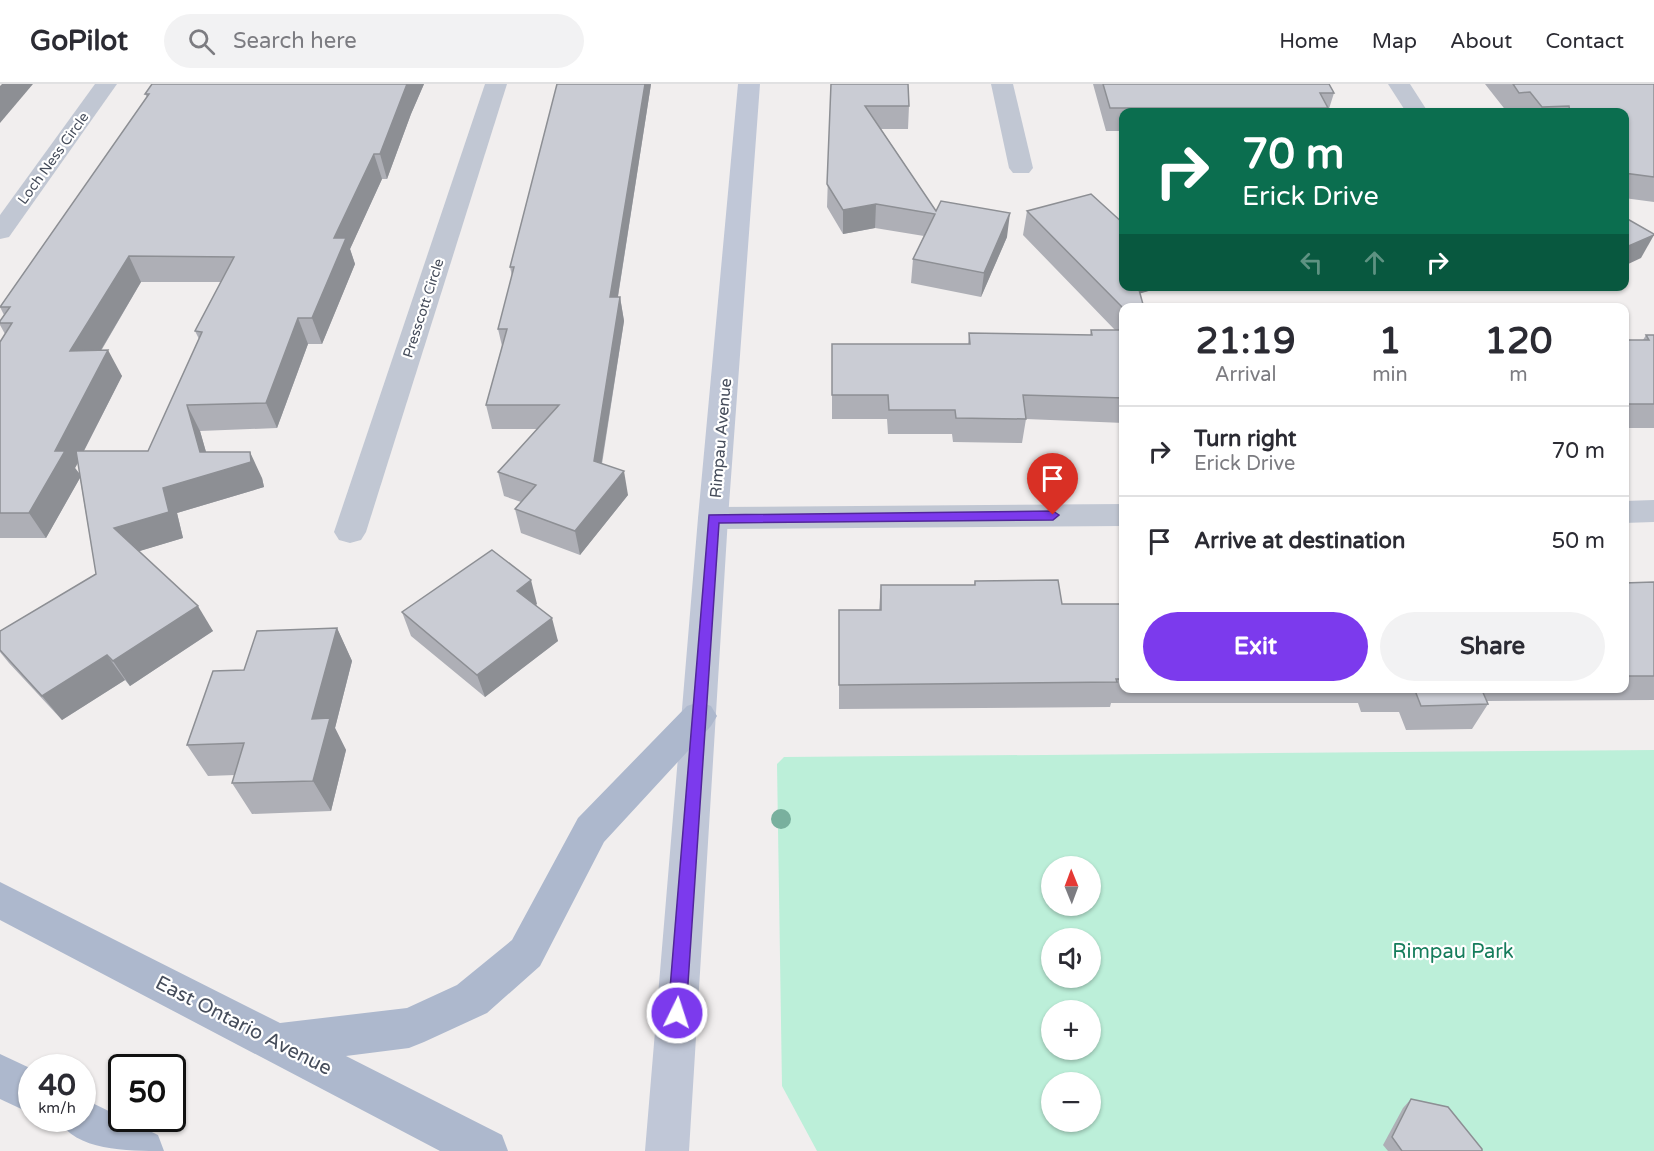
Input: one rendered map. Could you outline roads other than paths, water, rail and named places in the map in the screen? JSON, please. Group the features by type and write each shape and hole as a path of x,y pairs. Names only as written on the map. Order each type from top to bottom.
{"main road":[{"name":"Rimpau Avenue","path":"667,1151 713,518 749,84"},
{"path":"281,1043 409,1029 472,999 526,953 591,830 699,716"},
{"name":"East Ontario Avenue","path":"0,900 281,1043 486,1151"},
{"path":"0,1075 18,1085"},
{"path":"96,1127 142,1151"}],"street":[{"name":"Loch Ness Circle","path":"0,232 106,84"},
{"name":"Presscott Circle","path":"350,532 496,84"},
{"path":"1002,84 1021,168"},
{"path":"1399,84 1414,108"},
{"path":"1629,512 1654,511"},
{"path":"713,518 1119,515"}],"park label":[{"name":"Rimpau Park","path":"1453,951"}]}
